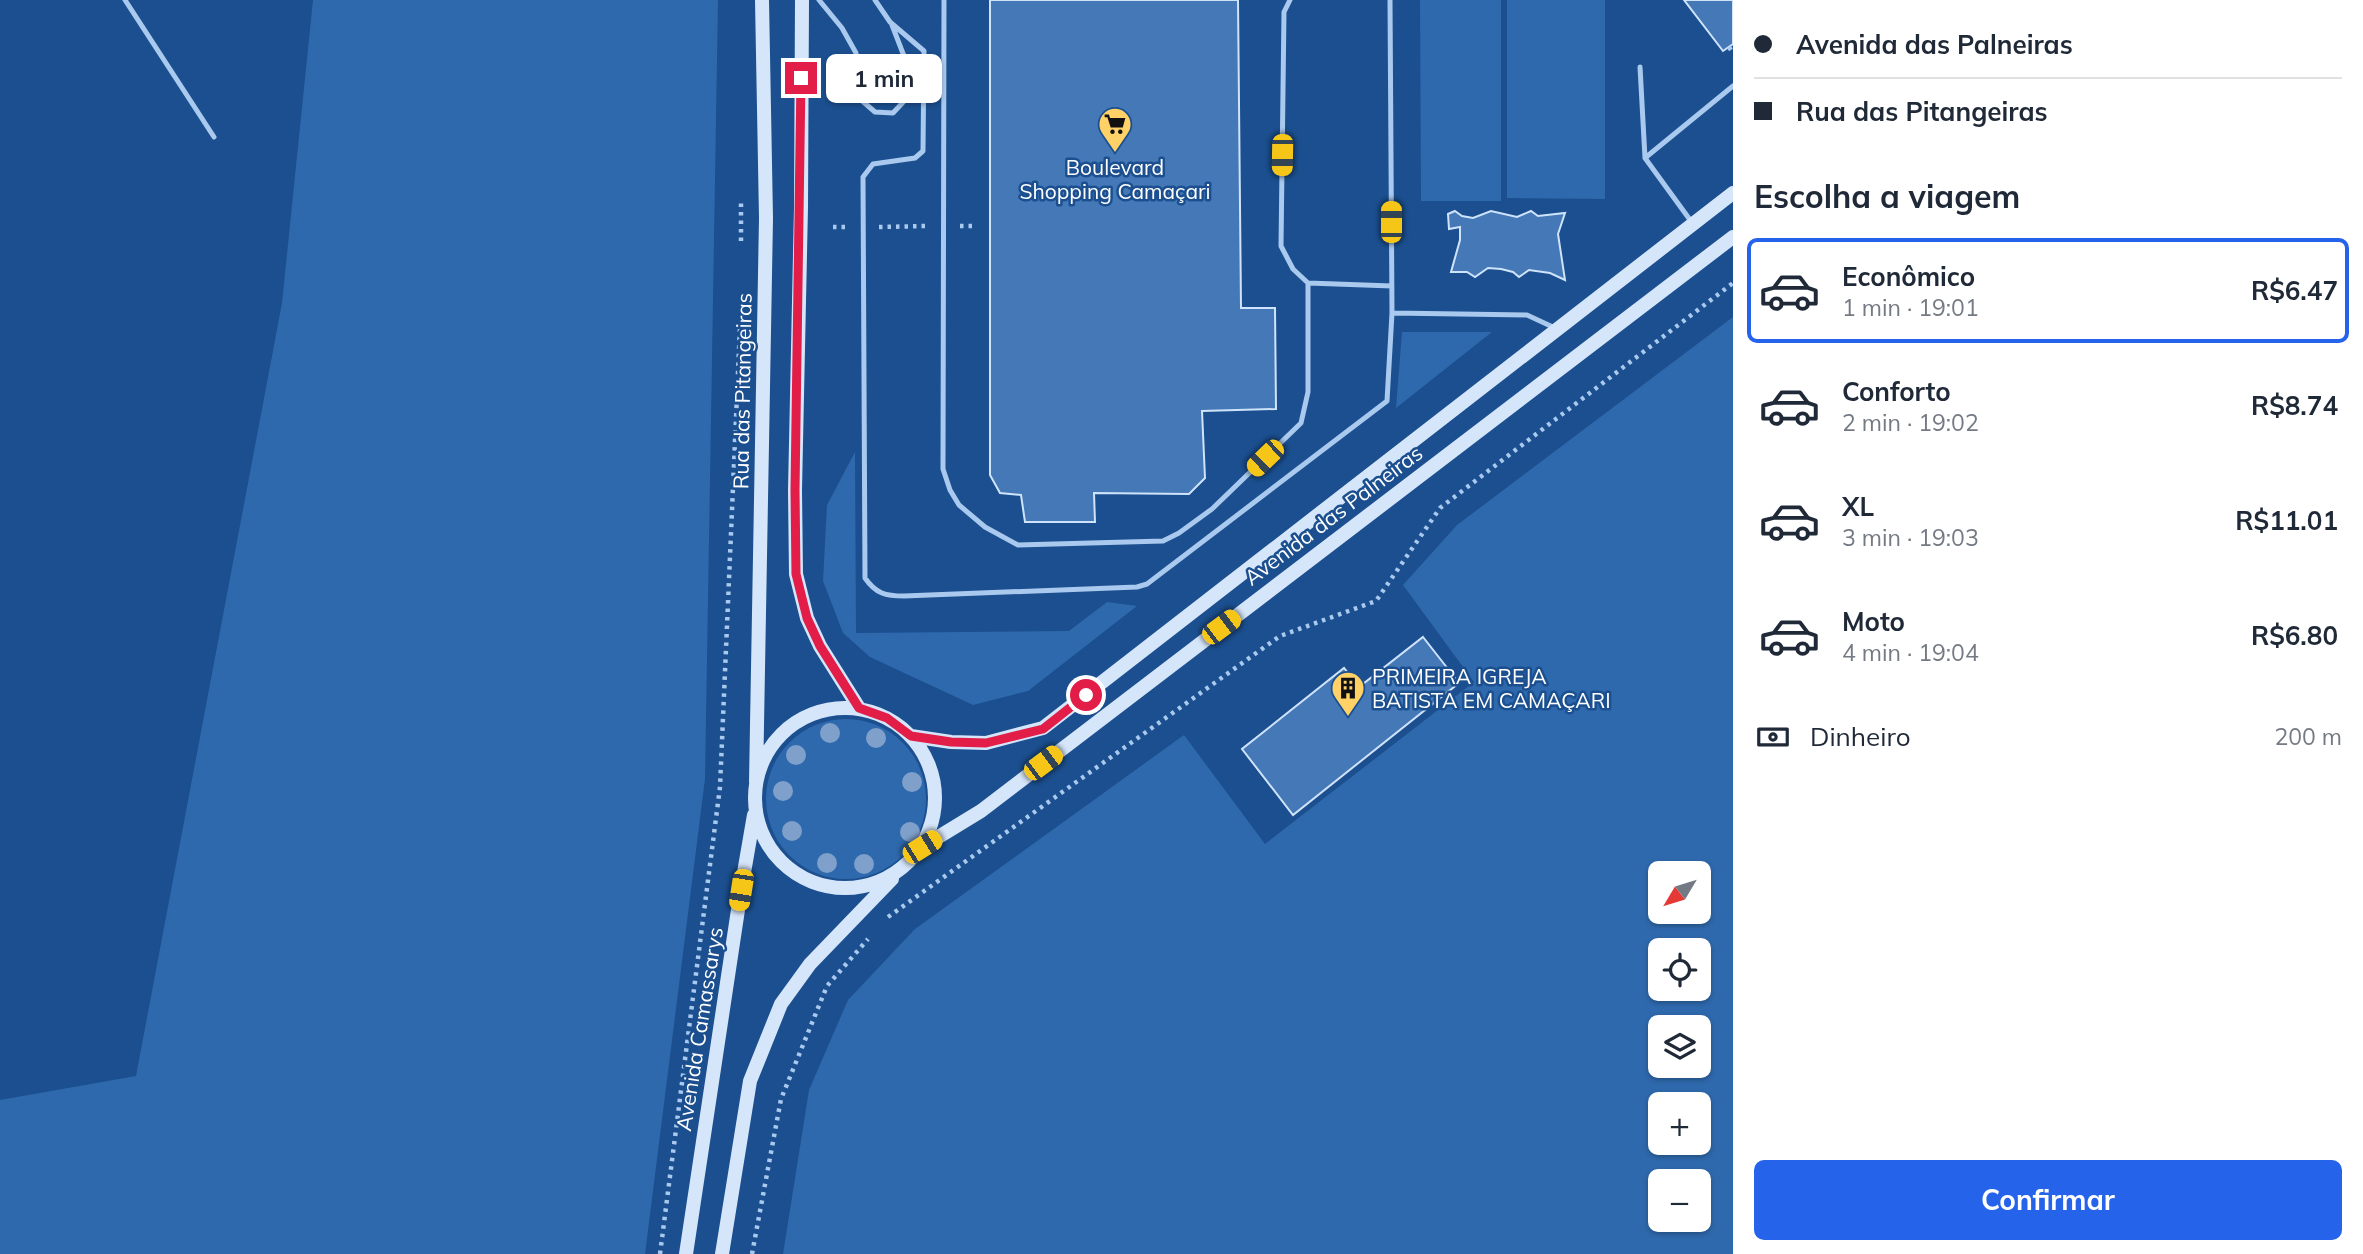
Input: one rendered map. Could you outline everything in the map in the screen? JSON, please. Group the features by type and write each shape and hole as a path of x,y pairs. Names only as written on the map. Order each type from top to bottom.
{"street":[{"name":"Rua das Pitangeiras","path":"756,782 766,218 762,0"},
{"path":"802,0 796,574 807,618 820,646 859,708"},
{"name":"Avenida das Palneiras","path":"911,736 951,742 986,743 1043,729 1733,193"},
{"name":"Avenida das Palneiras","path":"922,847 981,811 1733,237"},
{"path":"722,1254 750,1081 780,1004 810,964 902,869 922,847 933,819 936,790 928,761 911,736 887,718 859,708 831,708 804,717 781,733 764,756 756,782 755,810 763,836 778,859 799,876 825,887 852,889 879,883 902,869"},
{"name":"Avenida Camassarys","path":"686,1254 755,810"}],"lane":[{"path":"125,0 214,137"},
{"path":"819,0 842,28 856,53 860,99 875,112 894,113 907,99 909,69 890,22 875,0"},
{"path":"944,0 943,469 950,490 960,505 985,527 1018,545 1163,541 1180,533 1212,509 1301,423 1308,392 1308,283"},
{"path":"1290,0 1284,12 1281,246 1293,269 1308,283 1392,286"},
{"path":"890,22 924,51 923,150 915,158 873,164 863,177 865,578 875,590 886,596 1137,587 1147,584 1387,401 1392,313 1390,0"},
{"path":"1640,67 1644,158 1693,224"},
{"path":"1644,158 1733,86"},
{"path":"1392,313 1527,316 1558,329"}],"path":[{"path":"1729,47 1733,52"},
{"path":"741,188 741,241"},
{"path":"833,227 975,226"},
{"path":"885,920 1280,636 1376,601 1440,508 1733,283"},
{"path":"660,1254 720,787 740,322"},
{"path":"752,1254 781,1099 827,986 876,929"}],"shaded area":[{"path":"313,0 718,0 705,779 645,1254 0,1254 0,1100 136,1076 282,303"},
{"path":"1420,0 1501,0 1501,201 1421,201"},
{"path":"1507,0 1605,0 1605,199 1507,198"},
{"path":"1733,317 1733,1254 783,1254 809,1090 848,1000 915,929 1184,735 1265,844 1474,682 1403,585 1457,525"},
{"path":"1402,332 1492,332 1396,408"},
{"path":"855,452 856,633 1069,631 1107,602 1137,606 1028,691 973,705 870,657 843,633 823,581 827,505"},
{"path":"846,719 877,725 903,742 920,768 926,799 920,830 903,856 877,873 846,879 815,873 789,856 772,830 766,799 772,768 789,742 815,725"}],"building":[{"name":"Boulevard Shopping Camaçari","path":"990,0 1238,0 1241,308 1275,308 1276,409 1202,411 1205,478 1189,494 1094,493 1095,522 1025,522 1021,495 1000,493 990,475"},
{"path":"1684,0 1733,0 1733,44 1723,51"},
{"path":"1455,211 1462,216 1473,218 1491,211 1517,217 1531,211 1538,216 1565,213 1558,234 1565,280 1550,273 1529,270 1519,277 1513,272 1488,268 1475,277 1467,272 1451,272 1460,240 1460,227 1449,229 1448,214"},
{"name":"PRIMEIRA IGREJA BATISTA EM CAMAÇARI","path":"1423,637 1459,683 1293,815 1242,749 1344,668 1359,687"}],"place":[{"name":"Boulevard Shopping Camaçari","path":"1115,154"},
{"name":"PRIMEIRA IGREJA BATISTA EM CAMAÇARI","path":"1348,718"}],"route":[{"path":"801,78 795,490 796,574 807,618 820,646 859,708 887,718 911,736 951,742 986,743 1043,729 1086,695"}]}
